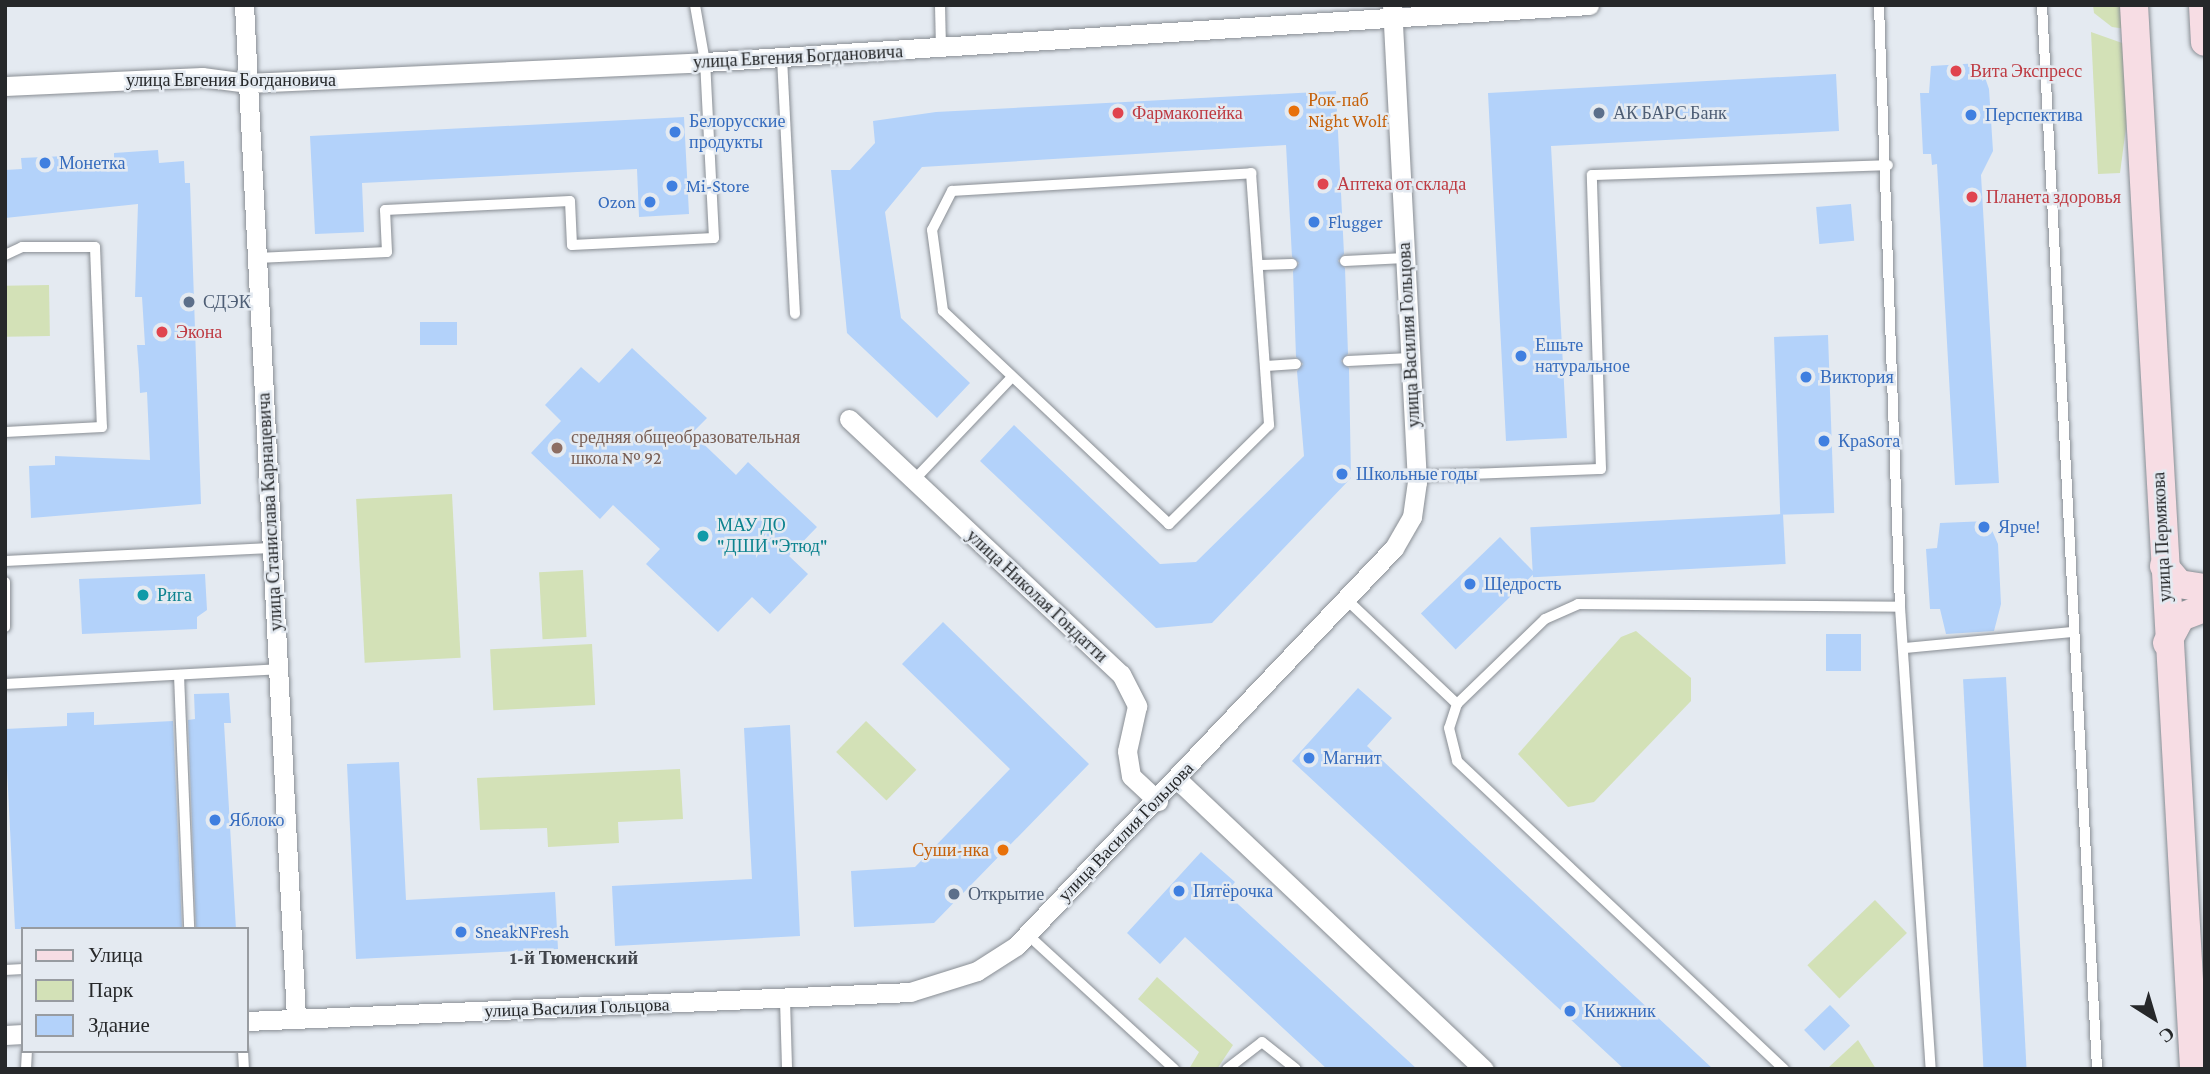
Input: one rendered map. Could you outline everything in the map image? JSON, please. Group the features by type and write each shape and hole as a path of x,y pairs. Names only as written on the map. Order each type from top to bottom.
{"main road":[{"name":"улица Пермякова","path":"2134,5 2167,643 2193,1069"},
{"path":"2203,5 2205,42"},
{"path":"2164,566 2179,584 2205,588"},
{"path":"2167,643 2181,617 2205,608"}],"street":[{"name":"улица Станислава Карнацевича","path":"244,5 296,1018"},
{"name":"улица Евгения Богдановича","path":"5,86 202,77 247,83 705,62 941,48 1392,12 1589,5"},
{"name":"улица Василия Гольцова","path":"248,1021 785,1000 933,987 977,971 1028,934 1178,780 1404,534 1417,476 1392,12"},
{"name":"улица Николая Гондатти","path":"849,419 1125,681 1137,706 1129,769 1158,801"},
{"path":"1178,780 1484,1069"}],"lane":[{"path":"257,258 387,252 386,210 570,201 572,245 714,238 705,62 695,5"},
{"path":"940,5 941,48"},
{"path":"1879,5 1888,165 1900,607 1905,648 1931,1069"},
{"path":"2042,5 2072,632 2097,1069"},
{"path":"782,58 795,314"},
{"path":"1417,476 1601,469 1592,174 1888,165"},
{"path":"1251,173 1261,265 1266,366 1269,425 1169,524 943,312 932,230 953,191 1251,173"},
{"path":"5,255 22,247 95,247 102,427 5,432"},
{"path":"1345,261 1405,258"},
{"path":"1261,265 1292,264"},
{"path":"1348,361 1410,358"},
{"path":"1266,366 1296,365"},
{"path":"914,480 1013,377"},
{"path":"5,561 271,548"},
{"path":"5,582 5,627"},
{"path":"1346,599 1457,704"},
{"path":"1784,1069 1457,761 1448,727 1457,704 1545,619 1569,606 1900,607"},
{"path":"1905,648 2072,632"},
{"path":"5,684 278,669"},
{"path":"179,675 189,927"},
{"path":"1028,934 1174,1069"},
{"path":"785,1000 787,1069"},
{"path":"1227,1069 1262,1042 1296,1069"}],"green space":[{"path":"2093,5 2122,5 2126,29 2112,27 2094,13"},
{"path":"2091,32 2125,44 2129,105 2120,173 2098,174"},
{"path":"49,285 50,336 6,337 5,286"},
{"path":"452,494 461,658 365,663 356,499"},
{"path":"583,570 587,637 543,639 539,572"},
{"path":"1636,631 1691,678 1691,701 1594,802 1568,807 1518,754 1621,637"},
{"path":"592,644 595,705 493,710 490,649"},
{"path":"866,721 916,770 886,801 836,752"},
{"path":"680,769 683,819 618,822 619,843 548,847 547,828 480,830 477,778"},
{"path":"1875,900 1907,933 1839,998 1807,965"},
{"path":"1157,977 1233,1045 1217,1069 1189,1069 1199,1052 1138,999"},
{"path":"1858,1040 1876,1069 1829,1067"}],"building":[{"path":"1980,63 1989,89 1993,151 1981,175 1999,483 1955,485 1937,164 1932,165 1931,154 1923,154 1920,93 1929,93 1931,66"},
{"path":"1836,74 1839,131 1551,146 1567,438 1506,441 1488,93"},
{"path":"1336,91 1344,254 1338,261 1345,268 1348,354 1341,361 1349,368 1351,478 1212,623 1156,628 980,461 1014,425 1160,564 1196,562 1304,456 1297,371 1303,364 1296,357 1293,271 1299,263 1292,257 1286,145 922,167 885,212 901,318 970,383 937,418 847,333 831,170 850,170 875,143 873,121 936,112"},
{"path":"684,117 689,214 639,217 637,169 362,183 364,232 315,234 310,136"},
{"path":"158,150 159,163 184,161 185,183 190,183 201,504 31,518 29,466 55,465 55,456 150,460 147,392 140,393 137,345 145,345 142,297 135,297 138,204 5,218 5,170 22,169 21,158 66,156 67,167 114,165 114,153"},
{"path":"1851,204 1854,241 1819,244 1816,207"},
{"path":"420,322 457,322 457,345 420,345"},
{"path":"1828,335 1834,513 1780,515 1774,337"},
{"path":"632,348 707,418 692,433 736,475 748,462 817,527 789,556 808,574 770,614 752,597 718,632 646,564 660,549 613,505 600,519 531,453 561,421 545,405 581,367 599,383"},
{"path":"1783,514 1786,564 1533,577 1530,527"},
{"path":"1988,521 1998,544 2001,604 1994,631 1946,634 1940,609 1930,609 1926,549 1937,548 1940,523"},
{"path":"1500,537 1535,573 1456,649 1421,613"},
{"name":"Рига","path":"205,574 207,610 197,617 197,629 82,634 79,579"},
{"path":"943,622 1089,764 934,923 854,927 851,871 915,867 1010,769 902,664"},
{"path":"1826,634 1861,634 1861,671 1826,671"},
{"path":"2006,677 2027,1068 1983,1069 1963,679"},
{"path":"1358,688 1392,718 1367,746 1713,1069 1624,1069 1292,761"},
{"name":"Яблоко","path":"229,693 231,723 224,723 236,927 196,927 188,720 195,719 194,694"},
{"path":"94,712 94,725 173,721 182,927 15,929 5,729 67,726 67,713"},
{"path":"790,725 800,936 615,946 612,886 752,879 744,728"},
{"path":"399,762 406,900 555,892 558,949 356,959 347,764"},
{"path":"1201,852 1235,882 1226,893 1417,1069 1327,1069 1185,937 1160,964 1127,933"},
{"path":"1830,1005 1850,1026 1824,1051 1804,1030"}],"place":[{"name":"Вита Экспресс","path":"1956,71"},
{"name":"Рок-паб Night Wolf","path":"1294,111"},
{"name":"Фармакопейка","path":"1118,113"},
{"name":"АК БАРС Банк","path":"1599,113"},
{"name":"Перспектива","path":"1971,115"},
{"name":"Белорусские продукты","path":"675,132"},
{"name":"Монетка","path":"45,163"},
{"name":"Аптека от склада","path":"1323,184"},
{"name":"Mi-Store","path":"672,186"},
{"name":"Планета здоровья","path":"1972,197"},
{"name":"Ozon","path":"650,202"},
{"name":"Flugger","path":"1314,222"},
{"name":"СДЭК","path":"189,302"},
{"name":"Экона","path":"162,332"},
{"name":"Ешьте натуральное","path":"1521,356"},
{"name":"Виктория","path":"1806,377"},
{"name":"КраSота","path":"1824,441"},
{"name":"средняя общеобразовательная школа № 92","path":"557,448"},
{"name":"Школьные годы","path":"1342,474"},
{"name":"Ярче!","path":"1984,527"},
{"name":"МАУ ДО \"ДШИ \"Этюд\"","path":"703,536"},
{"name":"Щедрость","path":"1470,584"},
{"name":"Рига","path":"143,595"},
{"name":"Магнит","path":"1309,758"},
{"name":"Яблоко","path":"215,820"},
{"name":"Суши-нка","path":"1003,850"},
{"name":"Пятёрочка","path":"1179,891"},
{"name":"Открытие","path":"954,894"},
{"name":"SneakNFresh","path":"461,932"},
{"name":"Книжник","path":"1570,1011"}],"district":[{"name":"1-й Тюменский","path":"574,958"}]}
